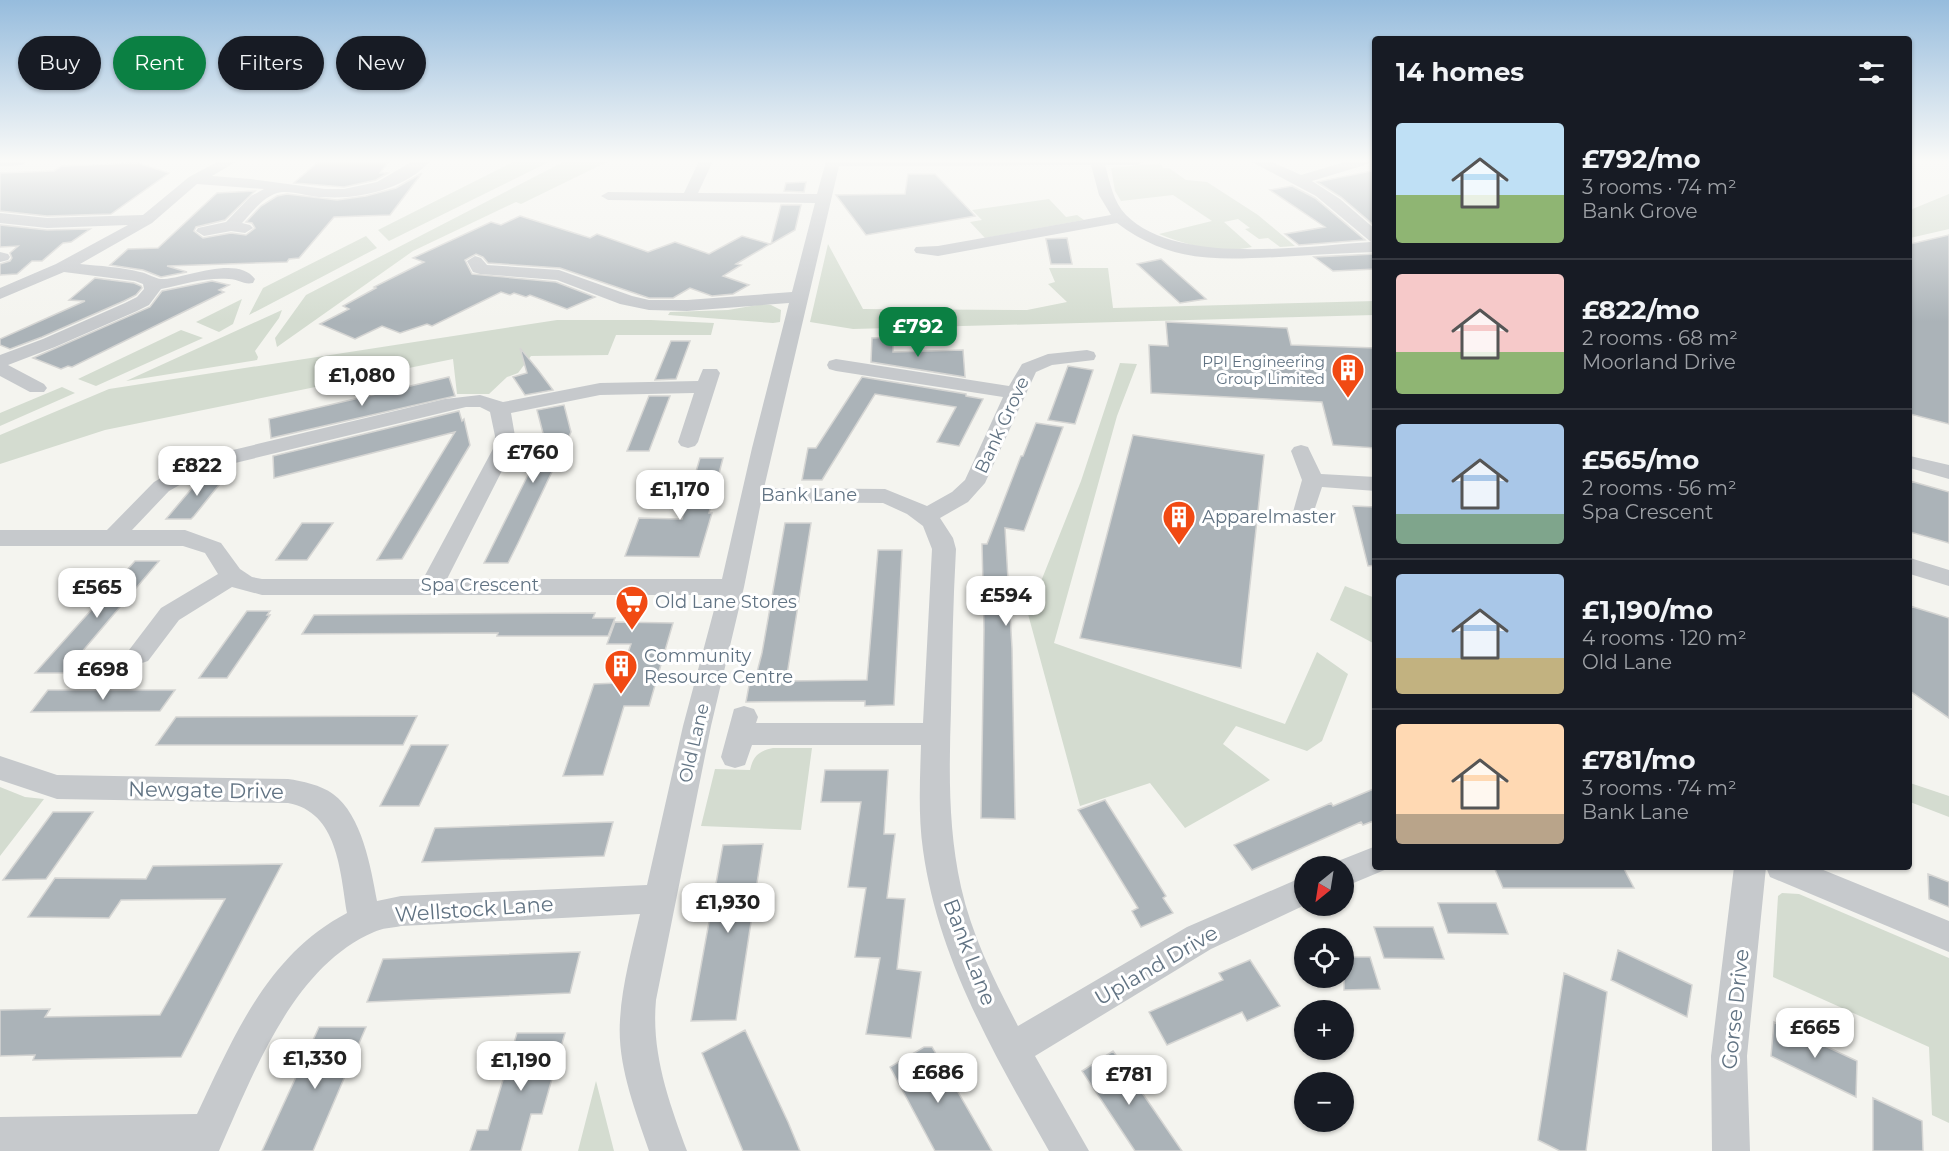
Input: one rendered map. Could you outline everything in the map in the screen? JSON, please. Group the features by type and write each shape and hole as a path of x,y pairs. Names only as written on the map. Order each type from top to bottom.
{"street":[{"path":"0,294 62,267 153,215"},
{"path":"204,231 238,227 246,215"},
{"name":"Old Lane","path":"669,1151 643,1069 637,1022 642,979 697,726 820,215"},
{"path":"1118,215 1149,237 1184,250 1208,254 1372,247"},
{"path":"1349,215 1372,235"},
{"path":"0,218 47,223 147,220"},
{"path":"922,250 938,251 1120,218"},
{"path":"62,267 138,276 151,281 153,286"},
{"path":"476,268 548,272 630,301 652,305 717,305 767,298 800,297"},
{"path":"153,286 212,275 240,274 247,279"},
{"path":"0,361 49,343 131,307 149,295 153,286"},
{"name":"Bank Grove","path":"926,516 960,496 974,483 1024,373 1037,363 1087,356"},
{"path":"837,364 1015,393"},
{"path":"0,369 36,388"},
{"path":"114,537 158,488 183,471 445,405 473,400 488,402 500,409 600,389 708,379 688,442"},
{"path":"432,585 504,447 505,436 500,409"},
{"path":"1301,451 1313,480 1305,512"},
{"path":"1912,463 1949,472"},
{"path":"1313,480 1372,484"},
{"name":"Bank Lane","path":"752,495 885,496 908,504 926,516 942,536 944,549 934,793 938,850 950,904 970,960 1012,1050 1070,1151"},
{"path":"0,538 185,538 213,548 232,576 170,614 139,654"},
{"path":"1912,567 1949,578"},
{"name":"Spa Crescent","path":"232,576 239,583 262,587 432,585 732,587"},
{"path":"739,736 936,734"},
{"name":"Newgate Drive","path":"0,768 57,787 288,791 314,798 333,813 347,839 365,920"},
{"path":"1354,868 1372,860"},
{"name":"Gorse Drive","path":"1731,1151 1729,1056 1750,870"},
{"path":"1788,870 1949,937"},
{"name":"Upland Drive","path":"1012,1050 1199,938 1294,895"},
{"name":"Wellstock Lane","path":"204,1142 268,1009 285,985 326,944 365,920 401,910 658,899"},
{"path":"0,1136 204,1142"}],"shaded area":[{"path":"408,215 442,215 389,241 378,230"},
{"path":"461,215 489,215 413,251 277,347 275,338 306,295"},
{"path":"977,215 1064,215 1066,217 1077,215 1084,220 985,238 970,222 982,220"},
{"path":"1203,215 1258,215 1295,246 1280,247 1268,238 1259,239 1245,229 1250,228 1238,219 1224,222 1252,247 1228,250 1205,248 1159,234 1212,221"},
{"path":"1912,215 1949,215 1949,229 1912,238"},
{"path":"366,236 377,248 249,315 263,288"},
{"path":"828,244 863,309 1027,310 1067,302 1048,284 1055,282 1049,268 1108,268 1113,308 1372,301 1372,315 853,329 810,322"},
{"path":"242,299 233,324 219,332 196,322"},
{"path":"763,304 781,310 780,322 668,315 670,312 728,310"},
{"path":"282,310 279,318 255,351 257,360 126,381"},
{"path":"557,320 714,323 711,335 616,335 608,355 531,356 518,373 507,377 489,394 457,394 453,359 105,430 0,464 0,435 109,389"},
{"path":"181,330 203,338 96,386 78,379"},
{"path":"1120,363 1137,364 1117,416 1054,643 1285,724 1317,652 1348,674 1322,741 1307,751 1236,726 1223,744 1270,780 1185,828 1150,783 1080,806 1028,614 1081,481"},
{"path":"62,387 75,393 0,426 0,413"},
{"path":"1345,586 1372,597 1372,642 1330,620"},
{"path":"773,748 812,748 801,830 701,826 715,769 750,770 757,755"},
{"path":"1912,784 1949,796 1949,817 1912,803"},
{"path":"0,787 25,797 44,799 0,856"},
{"path":"1782,893 1799,894 1949,958 1949,1123 1932,1115 1929,1047 1773,977 1778,896"},
{"path":"596,1081 614,1151 578,1151"}],"building":[{"path":"35,215 88,215 47,216"},
{"path":"194,215 230,215 225,220 196,227 194,231 203,238 231,233 246,235 255,228 252,223 246,222 253,215 390,215 334,217 299,258 289,259 287,262 167,266 187,272 161,277 143,270 110,265 128,249 158,248"},
{"path":"779,215 799,215 795,230 771,244"},
{"path":"851,215 975,216 866,235"},
{"path":"1307,215 1335,215 1365,240 1299,245 1285,234 1325,227"},
{"path":"1362,215 1372,215 1372,224"},
{"path":"520,216 590,238 597,234 648,252 675,242 709,254 742,236 770,244 736,264 741,265 723,276 749,285 733,294 712,296 690,288 673,298 649,298 560,268 488,263 476,254 465,260 472,274 556,282 595,297 567,309 530,295 526,297 501,292 432,326 427,324 400,333 382,326 355,339 320,324 349,309 343,306 376,288 374,287 424,262 413,258 491,222 501,225"},
{"path":"0,225 47,230 90,229 71,242 63,243 42,261 32,261 17,274 0,275 0,264 10,261 12,258 10,253 18,246 0,247"},
{"path":"1949,235 1949,424 1912,415 1912,244"},
{"path":"1067,238 1072,264 1051,264 1046,239"},
{"path":"1372,254 1372,269 1333,271 1314,257"},
{"path":"1161,259 1206,299 1180,303 1137,264"},
{"path":"95,278 134,283 142,288 136,295 124,301 42,337 10,349 0,345 0,339 85,301 69,300"},
{"path":"212,281 229,285 219,290 224,292 72,367 61,369 33,358 150,307 162,291"},
{"path":"1166,322 1287,328 1291,345 1372,348 1372,448 1333,445 1322,402 1151,393 1149,345 1168,346"},
{"path":"893,337 893,352 963,350 965,377 871,362 872,338"},
{"path":"671,341 690,341 676,379 655,380"},
{"path":"520,348 553,390 525,395 513,377 527,373"},
{"path":"1068,366 1093,370 1075,424 1048,420"},
{"path":"449,377 455,396 271,438 269,419"},
{"path":"862,377 966,394 966,396 983,399 959,446 937,442 956,407 875,394 822,480 802,480 808,448 816,448"},
{"path":"649,396 670,396 649,451 627,451"},
{"path":"564,405 571,432 508,563 484,563 545,441 537,410"},
{"path":"459,411 462,421 464,419 470,445 402,559 377,560 455,432 274,478 273,456"},
{"path":"1036,423 1063,427 1024,531 1005,528 1012,648 1015,819 981,818 984,629 982,544 987,544"},
{"name":"Apparelmaster","path":"1133,435 1264,455 1241,668 1080,638"},
{"path":"700,458 723,458 709,513 712,513 699,557 625,556 639,518 682,519"},
{"path":"213,471 223,480 194,516 191,519 166,519 204,474"},
{"path":"1912,482 1949,492 1949,543 1912,533"},
{"path":"1353,506 1372,507 1372,566 1368,566"},
{"path":"302,523 333,523 307,560 276,560"},
{"path":"785,523 811,523 786,681 867,680 878,550 902,550 894,705 865,706 865,701 746,702 750,680 755,680 762,653"},
{"path":"135,561 159,561 64,673 35,673"},
{"path":"1912,607 1949,618 1949,718 1912,692"},
{"path":"247,611 270,611 267,615 270,615 227,678 199,678"},
{"path":"595,613 593,618 615,618 608,636 497,636 498,633 302,634 314,615"},
{"path":"615,622 673,623 649,706 624,706 603,775 563,776 594,684 618,683 631,644 607,644"},
{"path":"48,690 175,690 160,711 31,712"},
{"path":"417,716 403,745 156,745 176,717"},
{"path":"411,745 448,745 419,806 380,806"},
{"path":"825,770 888,770 884,834 895,834 887,898 905,899 897,969 921,972 911,1038 866,1034 880,958 855,957 866,888 848,887 861,802 821,802"},
{"path":"1372,790 1372,822 1363,825 1361,822 1252,870 1234,845 1331,803 1333,806"},
{"path":"1105,800 1166,896 1163,898 1173,913 1141,927 1132,911 1138,908 1078,810"},
{"path":"53,812 93,812 46,879 3,880"},
{"path":"613,822 604,856 422,862 435,828"},
{"path":"763,844 736,1020 691,1021 723,845"},
{"path":"282,864 181,1057 33,1060 35,1055 0,1056 0,1010 50,1009 45,1017 160,1015 225,899 121,900 109,918 28,917 55,878 146,879 153,866"},
{"path":"1495,870 1625,870 1634,888 1503,888"},
{"path":"1928,874 1949,882 1949,907 1929,899"},
{"path":"1438,903 1496,903 1508,934 1448,933"},
{"path":"1374,927 1433,927 1444,959 1384,958"},
{"path":"1618,950 1692,985 1687,1017 1611,980"},
{"path":"580,952 570,993 367,1002 383,959"},
{"path":"1354,957 1370,957 1380,989 1344,990 1344,988 1354,988"},
{"path":"1250,960 1280,1006 1247,1021 1242,1012 1167,1045 1149,1012 1223,980 1219,973"},
{"path":"1564,973 1607,992 1586,1151 1560,1151 1538,1140"},
{"path":"1774,1022 1857,1061 1856,1097 1771,1056"},
{"path":"319,1027 366,1027 313,1151 262,1151"},
{"path":"745,1030 800,1151 743,1151 702,1053"},
{"path":"517,1033 565,1033 542,1114 531,1114 521,1151 470,1151 477,1130 488,1130"},
{"path":"924,1047 932,1047 992,1151 935,1151 890,1067"},
{"path":"1113,1051 1182,1151 1135,1151 1082,1071"},
{"path":"1873,1098 1922,1121 1923,1151 1873,1151"}],"place":[{"name":"PPI Engineering Group Limited","path":"1348,399"},
{"name":"Apparelmaster","path":"1179,546"},
{"name":"Old Lane Stores","path":"632,631"},
{"name":"Community Resource Centre","path":"621,695"}]}
